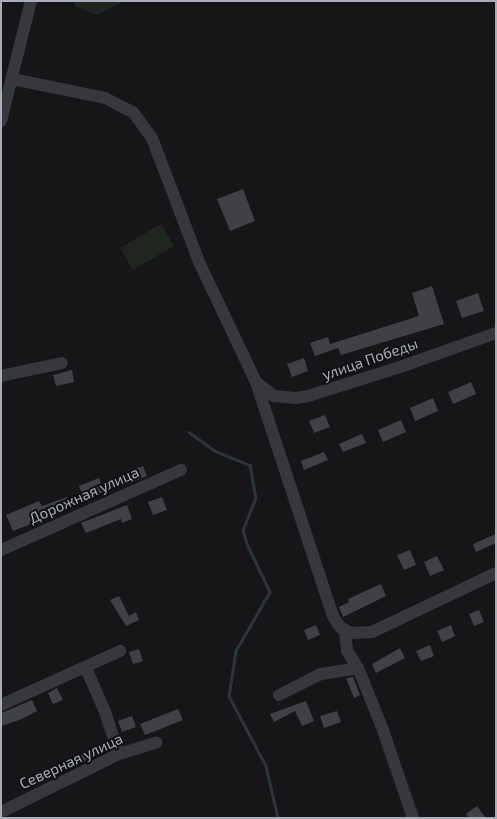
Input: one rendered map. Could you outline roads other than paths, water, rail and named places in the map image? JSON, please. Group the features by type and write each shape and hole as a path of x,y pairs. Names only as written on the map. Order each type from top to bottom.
{"street":[{"path":"1,120 31,1"},
{"path":"12,79 105,98 132,112 152,138 199,262 256,382 333,616 345,630 347,651 358,668 383,730 412,818"},
{"name":"улица Победы","path":"256,382 274,396 296,398 308,396 403,366 496,333"},
{"path":"1,376 62,363"},
{"name":"Дорожная улица","path":"1,550 181,470"},
{"path":"345,630 364,633 378,630 496,573"},
{"path":"1,705 120,651"},
{"path":"86,668 105,712 119,754"},
{"path":"279,695 320,674 358,668"},
{"name":"Северная улица","path":"1,812 119,754 156,743"}],"waterway":[{"path":"189,432 215,451 250,465 256,498 243,530 248,546 270,592 236,651 229,696 266,766 278,818"}]}
